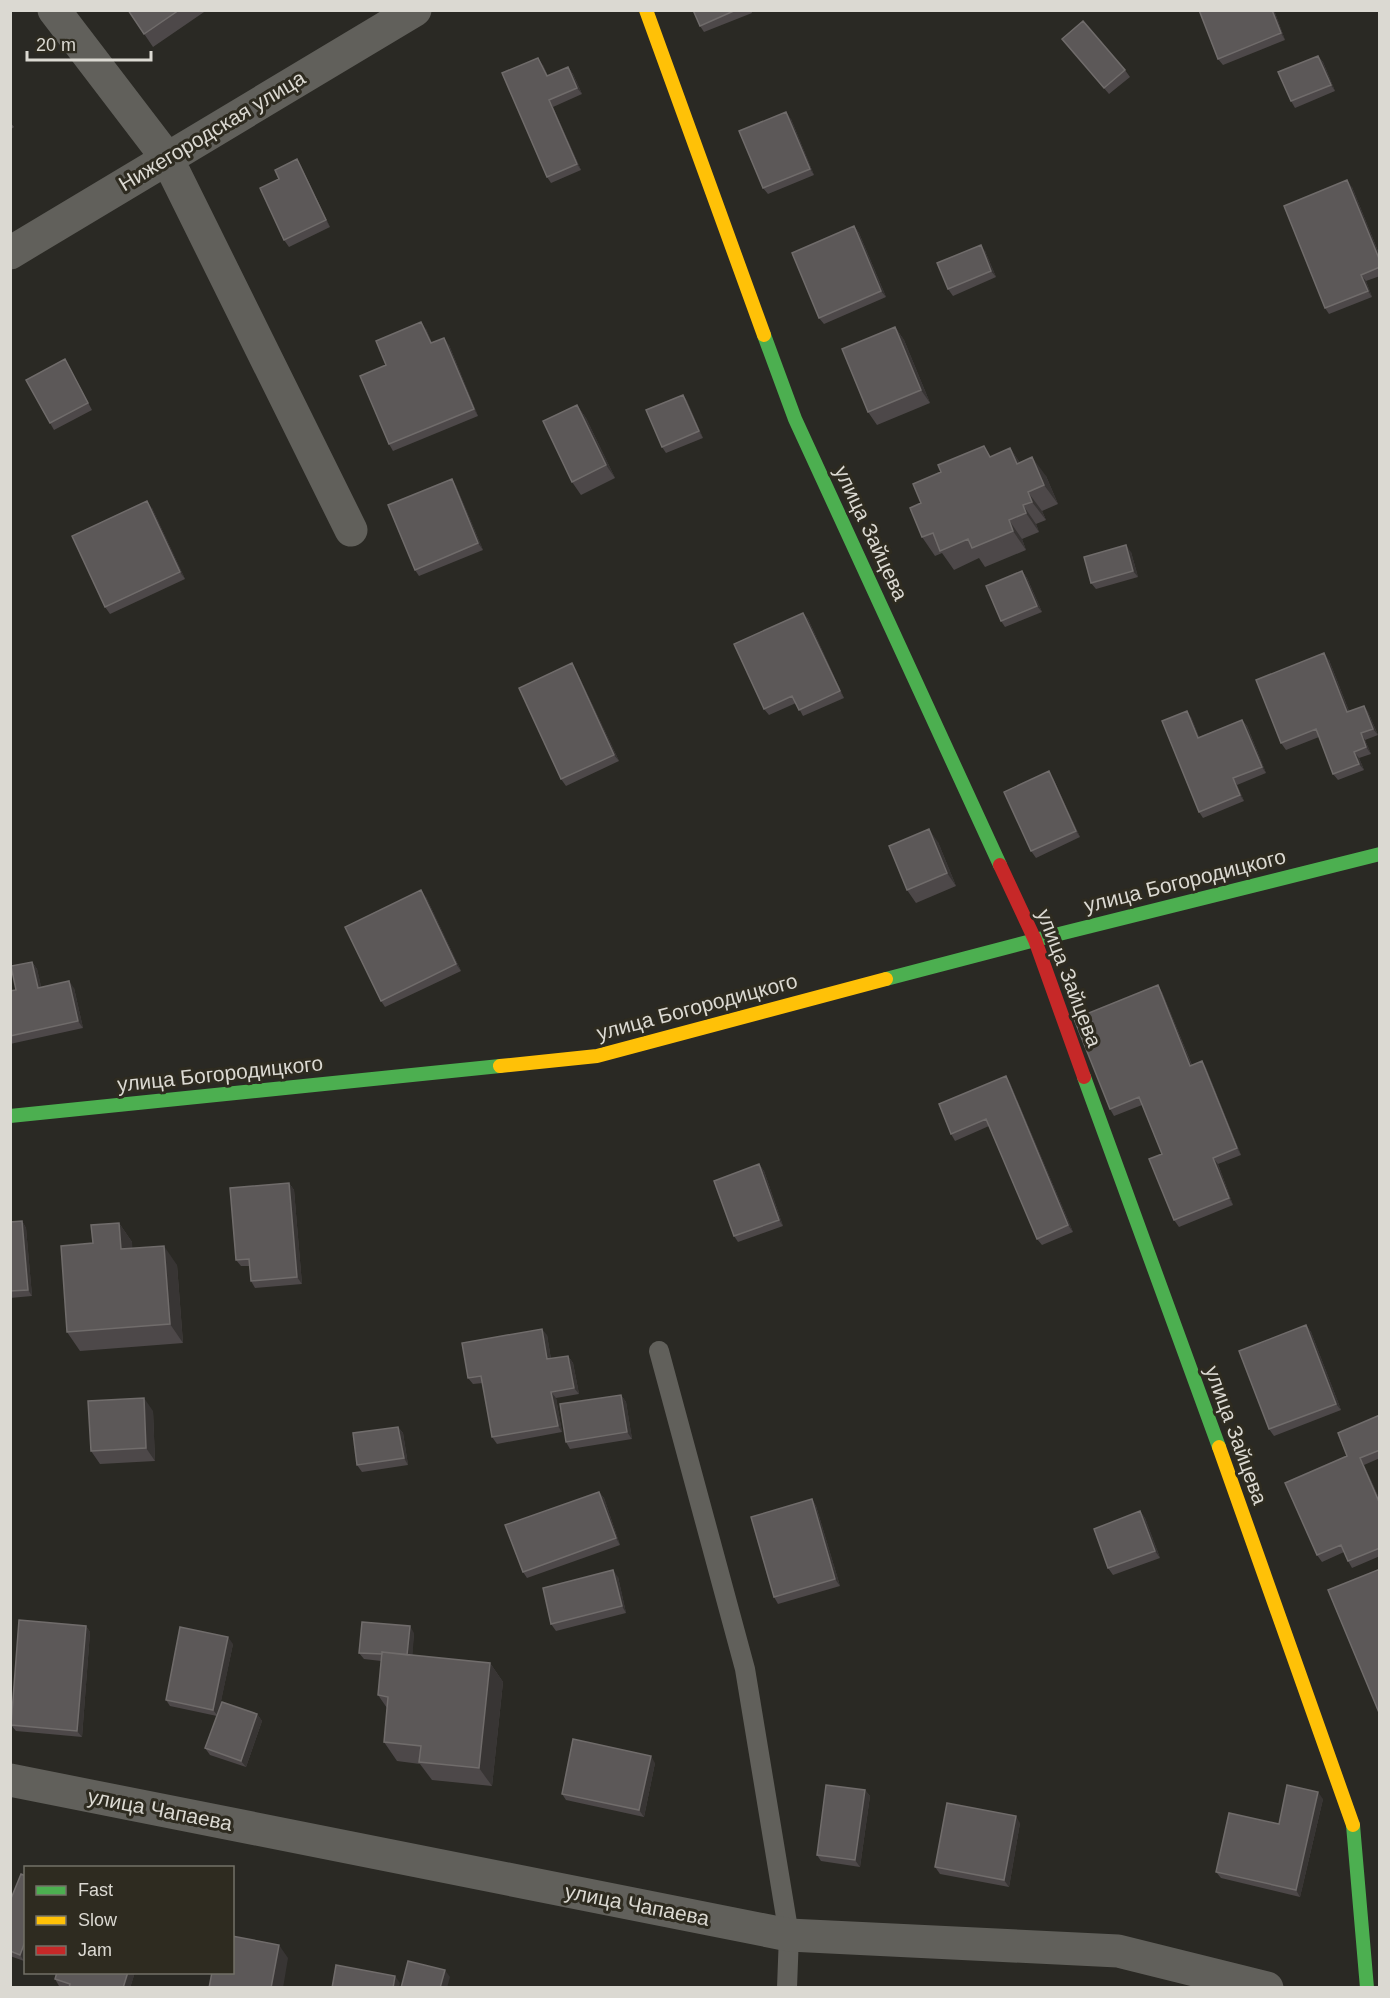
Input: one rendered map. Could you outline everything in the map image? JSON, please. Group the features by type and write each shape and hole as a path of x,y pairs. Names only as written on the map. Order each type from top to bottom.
{"street":[{"path":"54,10 167,158 351,530"},
{"name":"Нижегородская улица","path":"10,253 415,10"},
{"name":"улица Зайцева","path":"646,10 795,419 1035,940 1353,1819 1367,1988"},
{"name":"улица Богородицкого","path":"10,1116 597,1056 1035,940 1380,854"},
{"name":"улица Чапаева","path":"10,1780 789,1935 1119,1951 1268,1988"}],"lane":[{"path":"659,1351 745,1669 789,1935 787,1988"}],"building":[{"path":"128,10 179,10 144,34"},
{"path":"693,10 736,10 700,26"},
{"path":"1199,10 1272,10 1281,33 1218,59"},
{"path":"1083,21 1125,70 1104,88 1062,39"},
{"path":"1318,56 1331,85 1291,101 1278,72"},
{"path":"538,58 547,76 568,67 577,88 549,100 577,164 547,177 502,73"},
{"path":"786,112 810,169 763,188 739,131"},
{"path":"297,159 326,220 284,240 260,188 279,179 275,170"},
{"path":"1347,180 1380,261 1380,267 1361,275 1368,291 1325,308 1284,206"},
{"path":"854,226 881,291 819,318 792,253"},
{"path":"981,245 991,271 948,289 937,263"},
{"path":"421,322 431,343 444,338 474,409 389,444 360,376 386,365 376,341"},
{"path":"895,327 921,390 868,412 842,349"},
{"path":"65,359 88,403 50,423 26,380"},
{"path":"683,395 699,431 662,447 646,410"},
{"path":"577,405 606,465 572,482 543,421"},
{"path":"984,446 990,457 1010,448 1017,464 1032,457 1044,485 1028,492 1032,502 1023,505 1026,513 1009,520 1013,531 972,548 968,539 940,551 933,533 922,537 910,508 921,503 913,484 941,472 938,465"},
{"path":"452,479 478,543 415,570 388,505"},
{"path":"147,501 180,572 105,607 72,536"},
{"path":"1126,545 1133,571 1091,583 1084,557"},
{"path":"1022,571 1037,606 1001,621 986,586"},
{"path":"803,613 840,691 799,710 792,696 764,709 734,644"},
{"path":"1324,653 1347,712 1364,706 1373,729 1361,733 1366,747 1354,752 1359,764 1333,774 1316,729 1281,743 1256,680"},
{"path":"572,663 614,755 561,779 519,688"},
{"path":"1187,711 1198,738 1242,720 1262,767 1233,778 1240,795 1199,812 1162,721"},
{"path":"1049,771 1076,831 1031,851 1004,792"},
{"path":"929,829 947,873 907,890 889,846"},
{"path":"421,890 456,964 381,1001 345,927"},
{"path":"32,962 38,988 69,981 78,1021 10,1036 10,991 16,990 11,966"},
{"path":"1158,985 1190,1066 1202,1061 1237,1148 1213,1158 1229,1198 1174,1220 1149,1159 1162,1154 1139,1097 1110,1109 1074,1019"},
{"path":"1006,1076 1068,1225 1037,1239 986,1119 951,1134 939,1104"},
{"path":"759,1164 779,1220 734,1236 714,1181"},
{"path":"289,1183 297,1277 251,1281 249,1259 236,1260 230,1188"},
{"path":"22,1221 28,1290 10,1291 10,1222"},
{"path":"119,1223 121,1249 164,1246 170,1324 67,1332 61,1246 93,1243 91,1225"},
{"path":"1306,1325 1336,1404 1269,1429 1239,1351"},
{"path":"542,1329 547,1359 568,1356 574,1388 551,1392 558,1426 492,1437 481,1376 468,1378 462,1343"},
{"path":"621,1395 627,1432 566,1442 560,1404"},
{"path":"144,1398 146,1448 91,1451 88,1401"},
{"path":"1380,1415 1380,1450 1360,1458 1380,1504 1380,1548 1348,1561 1341,1545 1317,1555 1285,1483 1347,1456 1338,1433"},
{"path":"398,1427 404,1458 357,1465 353,1433"},
{"path":"599,1492 616,1538 523,1572 505,1525"},
{"path":"812,1499 835,1579 774,1597 751,1517"},
{"path":"1140,1511 1155,1551 1108,1568 1094,1529"},
{"path":"1380,1569 1380,1715 1328,1590"},
{"path":"613,1570 622,1606 551,1624 543,1588"},
{"path":"19,1620 86,1626 77,1731 11,1725"},
{"path":"362,1622 410,1626 407,1655 382,1652 382,1654 359,1653"},
{"path":"180,1627 228,1637 213,1710 166,1700"},
{"path":"382,1652 490,1663 479,1768 419,1762 421,1746 384,1742 388,1697 378,1695"},
{"path":"222,1702 257,1714 241,1761 205,1748"},
{"path":"573,1739 651,1756 639,1810 562,1794"},
{"path":"826,1785 865,1790 855,1860 817,1855"},
{"path":"1287,1785 1318,1792 1296,1890 1216,1872 1229,1813 1279,1824"},
{"path":"947,1803 1016,1816 1004,1880 935,1867"},
{"path":"21,1874 24,1875 24,1944 20,1955 10,1951 10,1901"},
{"path":"234,1936 279,1945 271,1988 209,1988 212,1974 234,1974"},
{"path":"408,1961 445,1970 440,1988 401,1988"},
{"path":"336,1965 395,1976 393,1988 332,1988"},
{"path":"56,1974 127,1974 123,1988 69,1988 70,1984 55,1979"}],"traffic: fast":[{"path":"764,335 795,419 1000,865"},
{"path":"886,979 1380,854"},
{"path":"10,1116 500,1066"},
{"path":"1084,1077 1219,1447"},
{"path":"1353,1825 1367,1988"}],"traffic: slow":[{"path":"646,10 764,335"},
{"path":"500,1066 597,1056 886,979"},
{"path":"1219,1447 1353,1825"}],"traffic: jam":[{"path":"1000,865 1035,940 1084,1077"}]}
